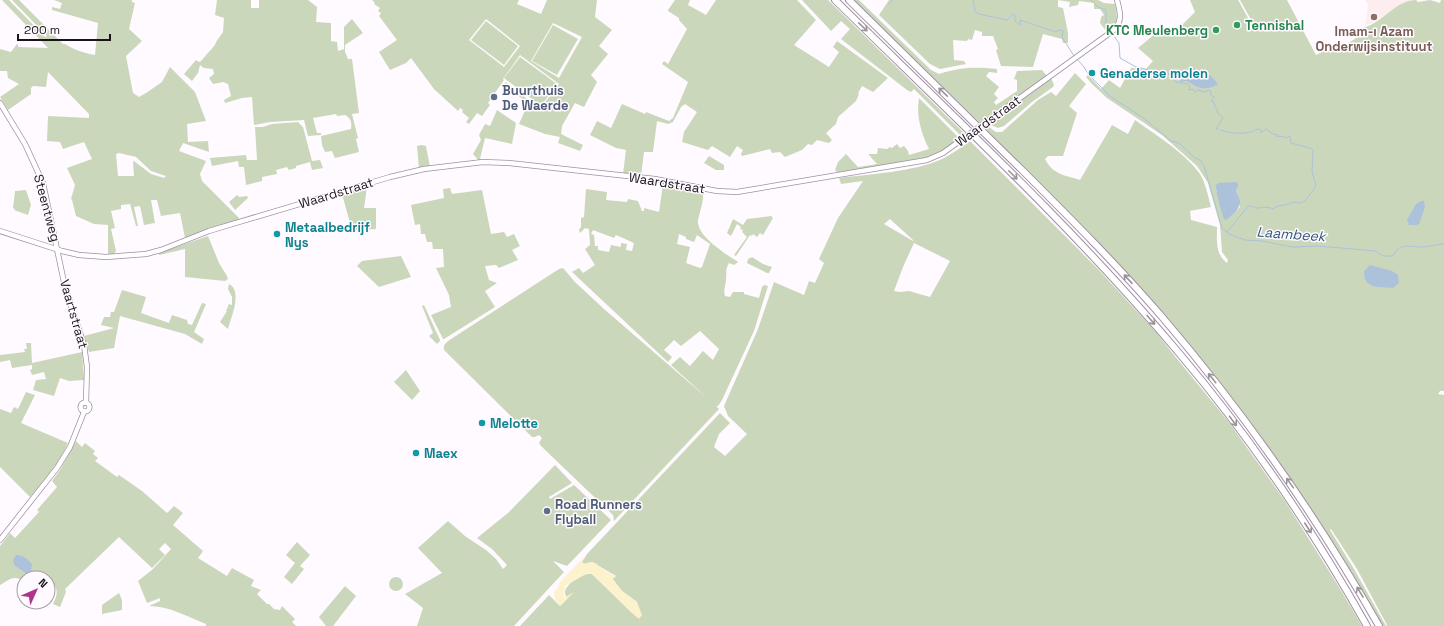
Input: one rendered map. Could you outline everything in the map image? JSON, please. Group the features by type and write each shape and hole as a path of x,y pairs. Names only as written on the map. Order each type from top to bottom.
{"highway":[{"path":"835,0 1045,207 1122,288 1180,354 1250,444 1290,500 1323,551 1368,626"},
{"path":"849,0 1081,229 1134,286 1188,348 1243,417 1298,494 1331,545 1379,626"}],"street":[{"name":"Waardstraat","path":"0,232 79,255 97,257 146,254 161,250 209,231 424,169 476,163 509,163 662,180 717,191 737,192 927,160 943,153 958,143 1114,30 1119,24 1120,15 1117,0"},
{"name":"Steentweg","path":"0,103 25,144 43,183 58,250"},
{"name":"Vaartstraat","path":"0,540 57,468 70,447 84,412 80,407 82,403 86,403 86,367 84,345 65,286 58,250"}],"shaded area":[{"name":"Imam-ı Azam Onderwijsinstituut","path":"1365,0 1410,0 1390,11 1375,22 1365,26 1368,5"}],"green space":[{"path":"2,0 9,0 45,37 47,36 12,0 19,0 63,44 79,51 95,55 98,23 52,10 52,7 60,9 62,3 54,0 132,0 132,2 135,3 129,29 142,41 126,56 133,93 139,97 162,82 170,67 195,92 206,121 187,124 188,142 208,141 209,152 183,143 179,151 206,161 200,174 202,181 239,218 238,220 185,238 180,213 161,216 157,200 151,200 155,223 144,225 140,206 134,207 138,226 136,226 130,204 121,205 121,209 111,211 115,228 111,229 116,251 113,255 108,255 108,225 94,224 76,216 71,199 75,185 67,168 92,159 84,142 63,149 60,142 47,141 48,116 89,118 89,114 48,72 46,87 33,86 31,88 31,94 8,110 0,97 19,84 8,78 7,71 0,71 0,49 11,52 17,44 18,47 48,48","holes":["119,153 136,157 151,171 166,176 164,178 151,174 134,161 134,176 118,176 116,154"]},
{"path":"217,0 251,0 251,8 259,8 259,0 308,0 317,7 316,22 331,23 331,41 337,42 338,51 344,49 344,27 352,19 363,33 345,45 345,52 348,59 352,59 359,113 352,114 358,138 356,139 359,152 335,158 332,151 325,152 322,145 321,136 351,129 351,121 345,115 337,116 336,114 313,118 317,133 321,133 321,135 308,136 304,120 270,122 254,125 252,97 225,103 224,100 231,96 228,84 223,82 213,84 209,78 214,74 213,69 204,68 200,65 198,73 192,81 184,74 196,60 199,62 201,61 215,45 223,32 224,18 215,15"},
{"path":"372,0 519,0 517,4 541,14 547,0 597,0 595,17 612,30 599,46 608,54 591,75 597,82 584,107 575,103 562,126 561,134 583,145 580,151 558,143 560,137 545,134 519,124 527,106 523,102 524,100 504,85 506,82 540,109 559,84 520,55 488,103 490,105 482,116 477,113 469,124 466,122 469,118 462,112 463,110 460,108 458,111 434,89 411,58 406,63 390,70 379,52 397,40 379,16 381,13 378,11 380,8 374,4 375,3","holes":["486,19 520,46 504,67 469,40","553,23 582,37 559,78 531,61"]},
{"path":"675,0 690,0 688,5 706,15 716,0 797,0 816,20 794,45 829,67 839,52 833,47 837,41 888,78 873,92 862,86 856,101 838,117 836,124 826,133 832,140 829,143 817,140 812,145 808,144 802,150 785,157 780,152 772,153 770,149 742,156 741,154 743,150 737,146 730,157 712,146 708,150 682,142 684,132 697,112 685,104 681,107 673,122 668,124 657,121 653,152 644,152 641,176 623,174 626,150 616,148 590,135 597,121 611,128 622,104 645,114 646,112 669,121 673,118 688,82 662,64 664,61 668,64 687,29 679,18 668,11"},
{"path":"802,0 828,0 966,135 963,138 914,89 911,92 907,90 841,39 850,29 841,21 831,31"},
{"path":"854,0 859,0 931,70 939,74 968,68 997,69 997,73 989,72 986,76 999,87 994,94 998,98 994,102 996,105 1017,91 1017,80 1014,79 1017,71 1042,70 1047,76 981,124"},
{"path":"889,0 1058,0 1058,7 1063,8 1068,33 1068,43 1063,43 1062,39 1043,34 1033,67 1001,66 996,50 998,49 993,36 982,36 982,32 975,30 972,40 953,40 954,60 964,61 966,64 940,69 930,64 879,15"},
{"path":"1058,0 1098,0 1104,3 1115,4 1117,17 1116,25 1107,32 1100,23 1101,17 1104,15 1100,9 1094,9 1094,3 1079,1 1078,5 1069,7 1070,2"},
{"path":"1190,0 1238,0 1256,32 1254,25 1240,0 1287,0 1316,55 1335,46 1340,48 1358,37 1355,31 1369,26 1405,2 1430,0 1440,3 1441,0 1444,0 1444,391 1440,391 1438,394 1444,395 1444,626 1386,626 1383,626 1317,518 1293,483 1245,415 1193,349 1118,264 1066,209 986,129 989,127 996,132 1002,132 1038,100 1051,92 1056,96 1075,73 1086,84 1069,106 1077,113 1063,156 1048,156 1045,159 1048,164 1060,174 1080,180 1112,125 1128,134 1135,120 1178,151 1200,174 1211,207 1190,211 1191,220 1217,227 1217,242 1220,255 1227,263 1228,260 1222,252 1220,225 1208,183 1197,166 1162,135 1107,98 1086,77 1088,75 1101,89 1109,80 1120,88 1131,68 1146,69 1153,61 1138,48 1162,28 1170,37 1195,12","holes":["1218,183 1238,187 1236,191 1240,207 1230,217 1223,215 1219,196 1216,190","1331,529 1357,569 1387,625 1386,626 1330,530"]},
{"path":"486,21 518,46 504,65 471,40"},
{"path":"553,25 578,39 557,75 532,61"},
{"path":"520,57 557,84 541,106 504,78"},
{"path":"1051,78 1054,85 1053,87 1032,102 1004,126 998,128 989,124"},
{"path":"919,98 960,139 938,154 926,159 840,172 835,170 838,162 846,154 858,167 877,164 868,154 877,154 878,148 892,148 897,144 900,148 904,146 909,155 929,149 920,124 918,111"},
{"path":"497,110 516,123 512,144 485,138 480,159 482,161 479,161 473,154 481,140 479,135 485,124 490,126"},
{"path":"298,122 303,127 312,161 320,160 323,168 312,170 310,162 296,166 296,168 289,170 287,167 276,170 277,174 262,177 262,181 246,185 244,167 239,167 238,161 212,166 210,158 246,155 247,160 257,160 255,127"},
{"path":"970,141 1098,269 1155,331 1228,421 1285,501 1362,626 520,626 549,595 560,606 567,599 565,593 568,586 575,579 588,574 592,574 639,618 637,602 622,591 612,578 616,576 592,562 584,564 582,562 587,554 720,413 730,423 719,434 714,447 725,456 747,434 728,416 724,406 758,329 774,282 804,295 809,281 815,283 824,263 819,259 838,218 863,181 841,184 839,178 891,172 918,167 942,159","holes":["890,219 913,240 913,241 884,224","914,243 950,261 930,297 909,291 894,291"]},
{"path":"417,146 426,146 430,167 419,169"},
{"path":"709,156 724,165 724,170 716,170 704,163"},
{"path":"663,184 703,192 698,220 702,232 713,244 738,262 734,265 729,263 727,267 724,289 725,296 730,297 733,292 744,292 744,294 759,298 762,287 764,285 768,286 754,331 722,400 718,406 716,406 719,409 614,521 613,515 541,446 539,443 542,438 539,435 532,437 444,350 444,345 559,269 563,268 575,282 604,309 707,398 671,365 680,357 690,366 703,351 713,360 719,349 700,331 681,346 674,340 664,350 672,357 668,362 572,272 579,268 583,273 595,265 585,249 590,245 589,229 585,228 580,233 579,230 581,227 581,218 584,217 586,189 607,192 606,200 627,202 628,199 638,201 642,211 644,211 644,208 659,212","holes":["593,230 614,238 616,235 634,243 632,251 626,250 627,244 621,243 621,247 611,245 609,252 598,250 598,246 595,246 594,235 591,234","679,234 694,242 697,235 710,244 702,267 700,268 686,263 690,247 677,244"]},
{"path":"367,187 364,208 376,208 376,229 352,230 342,194"},
{"path":"450,188 452,194 482,190 491,234 504,232 507,237 514,234 520,246 512,250 518,260 499,268 496,265 485,266 489,280 497,283 485,291 495,307 443,339 431,315 451,307 449,295 436,268 444,267 443,249 433,249 432,242 427,242 425,234 421,234 420,224 415,225 411,205 444,198 443,189"},
{"path":"26,190 31,205 28,215 14,210 15,209 13,208 15,191"},
{"path":"237,195 239,197 247,196 248,198 235,210 229,202"},
{"path":"771,216 773,218 763,235 760,233 757,237 753,234 752,236 750,235 736,256 734,255 747,237 742,232 743,230 740,229 741,227 737,224 731,236 727,233 733,219 743,225 747,219"},
{"path":"208,236 219,263 227,276 228,279 225,281 185,277 185,249 159,255 159,253"},
{"path":"401,256 411,277 379,287 357,266 362,261"},
{"path":"752,257 763,264 772,267 769,273 747,263 748,259"},
{"path":"229,284 233,287 236,298 228,329 220,322 227,311 229,304 232,305 232,297 228,289"},
{"path":"122,290 146,297 141,313 169,323 172,315 187,320 188,324 192,325 202,303 206,304 194,332 204,339 202,344 185,334 120,316 114,348 89,352 84,336 114,328 101,325 104,317 110,317 111,312 114,312"},
{"path":"424,305 440,340 437,344 429,336 433,333 422,306"},
{"path":"26,343 31,343 32,363 82,352 84,380 69,381 60,378 54,396 33,390 36,380 46,379 44,372 32,375 30,370 32,369 32,365 12,368 10,360 0,362 0,355 25,352 24,349 27,349"},
{"path":"406,370 420,391 412,400 394,382"},
{"path":"26,392 35,395 21,423 68,443 51,471 30,497 0,467 0,409 11,413 14,407 18,409"},
{"path":"76,441 82,447 85,443 95,451 93,454 98,458 95,461 117,477 119,475 142,491 167,513 174,506 183,513 173,525 203,551 198,558 227,576 232,568 254,580 251,586 261,590 257,594 274,609 280,610 282,606 295,619 292,622 296,626 206,626 206,624 171,610 156,606 149,606 160,601 160,598 147,603 138,581 153,569 171,549 165,543 159,549 165,555 152,568 119,537 65,589 66,592 60,607 56,605 56,570 16,570 16,578 0,585 0,546 10,533 15,538 39,512 37,510 57,487 52,481 60,470"},
{"path":"555,465 572,483 549,497 550,499 574,485 611,520 567,566 553,561 564,572 514,626 417,626 423,608 405,594 442,573 418,548 448,521 465,536 486,550 496,559 503,569 507,565 492,549 477,538 508,513"},
{"path":"297,542 310,555 300,566 304,569 292,584 284,577 295,563 286,555"},
{"path":"393,577 399,577 403,581 403,587 399,591 393,591 389,587 389,581"},
{"path":"345,586 356,596 333,626 326,626 319,617"},
{"path":"119,593 122,600 122,610 102,614 102,605"}],"sand":[{"path":"587,554 582,562 584,564 592,562 597,564 616,577 612,579 622,591 637,602 642,615 639,619 592,574 588,573 565,586 564,598 574,592 560,606 555,599 554,592 558,588 560,582"}],"water":[{"path":"1197,70 1209,75 1218,84 1210,88 1202,88 1187,81 1181,82 1180,80 1186,73"},
{"path":"1236,182 1238,187 1236,191 1240,204 1236,212 1226,220 1224,219 1220,207 1216,185 1218,183"},
{"path":"1424,201 1425,207 1419,224 1409,225 1407,220 1416,204"},
{"path":"1370,265 1392,271 1398,275 1399,283 1393,288 1377,287 1369,284 1364,277 1364,271"},
{"path":"16,555 27,559 32,564 31,570 21,570 14,565 13,560"}],"waterway":[{"path":"889,4 892,0"},
{"name":"Laambeek","path":"973,0 975,11 979,14 1007,20 1013,14 1015,15 1015,21 1021,25 1020,20 1056,32 1059,30 1063,31 1062,37 1074,56"},
{"path":"1091,0 1098,7 1106,10 1106,25 1109,30"},
{"path":"1113,35 1119,43 1120,58 1136,67 1169,74 1176,82 1188,84 1190,86 1189,89 1193,89 1195,92 1198,90 1205,92 1210,90 1210,94 1214,97 1211,101 1214,102 1215,107 1218,109 1217,112 1223,118 1216,129 1218,129"},
{"name":"Laambeek","path":"1077,59 1088,74 1111,97 1142,117 1171,141 1179,143 1195,158 1200,160 1204,166 1222,228 1229,234 1245,240 1262,241 1292,247 1318,246 1376,251 1383,256 1393,256 1398,249 1406,246 1424,247 1444,244"},
{"path":"1221,130 1240,133 1254,131 1257,129 1261,130 1261,133 1266,129 1273,134 1278,135 1277,137 1281,136 1287,138 1289,136 1291,143 1310,148 1313,150 1312,171 1316,186 1305,201 1300,203 1293,202 1273,209 1267,207 1256,208 1249,206 1227,232"}],"place":[{"name":"Imam-ı Azam Onderwijsinstituut","path":"1374,17"},
{"name":"Tennishal","path":"1237,25"},
{"name":"KTC Meulenberg","path":"1216,30"},
{"name":"Genaderse molen","path":"1092,73"},
{"name":"Buurthuis De Waerde","path":"494,97"},
{"name":"Metaalbedrijf Nys","path":"277,234"},
{"name":"Melotte","path":"482,423"},
{"name":"Maex","path":"416,453"},
{"name":"Road Runners Flyball","path":"547,511"}]}
